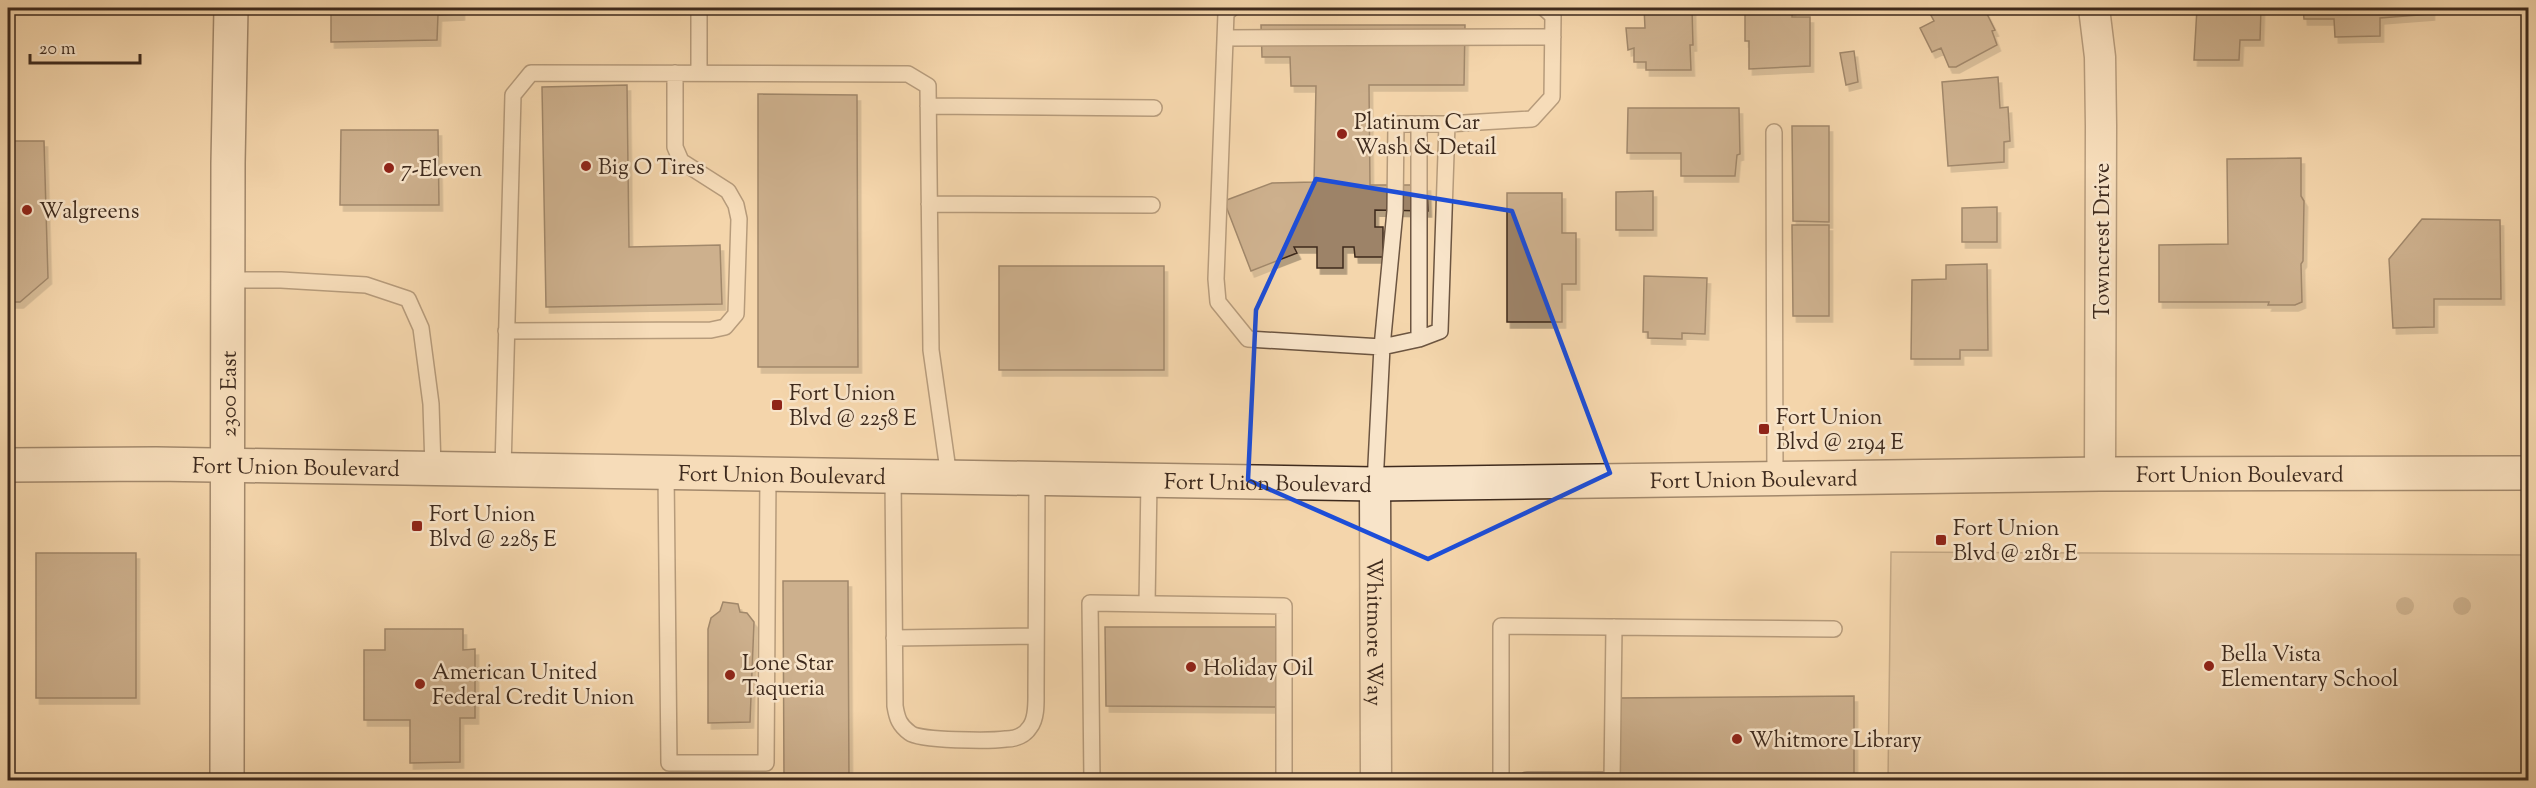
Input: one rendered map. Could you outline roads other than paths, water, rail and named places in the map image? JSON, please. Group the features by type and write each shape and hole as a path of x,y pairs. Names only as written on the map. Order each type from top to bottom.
{"main road":[{"name":"2300 East","path":"227,780 231,8"},
{"name":"Fort Union Boulevard","path":"8,465 227,465 1375,484 2100,474 2529,473"}],"street":[{"name":"Towncrest Drive","path":"2094,8 2100,57 2102,126 2100,474"},
{"name":"Whitmore Way","path":"1375,484 1376,780"}],"lane":[{"path":"699,8 699,73"},
{"path":"1232,8 1226,13 1216,279 1218,302 1248,339 1382,347 1419,339 1440,331 1447,124"},
{"path":"1375,484 1382,347 1395,211 1396,124 1447,124 1532,119 1552,97 1553,16 1544,8"},
{"path":"1225,38 1553,38"},
{"path":"503,469 513,95 531,73 908,74 928,86 931,350 949,477"},
{"path":"506,332 711,330 725,327 736,314 739,219 736,205 728,191 681,160 675,147 675,73"},
{"path":"928,106 1154,108"},
{"path":"1419,124 1419,339"},
{"path":"1774,132 1775,479"},
{"path":"929,204 1152,205"},
{"path":"228,280 281,280 366,285 408,299 421,328 431,404 432,468"},
{"path":"666,472 669,763 766,763 768,474"},
{"path":"893,476 895,706 899,723 912,735 932,738 1007,740 1022,736 1032,726 1036,709 1037,479"},
{"path":"1147,604 1149,481"},
{"path":"1092,780 1090,603 1284,606 1284,780"},
{"path":"1501,780 1501,626 1834,629"},
{"path":"1527,780 1612,780 1614,627"},
{"path":"894,638 1036,636"}],"place":[{"name":"Platinum Car Wash & Detail","path":"1342,134"},
{"name":"Big O Tires","path":"586,166"},
{"name":"7-Eleven","path":"389,168"},
{"name":"Walgreens","path":"27,210"},
{"name":"Fort Union Blvd @ 2258 E","path":"777,405"},
{"name":"Fort Union Blvd @ 2194 E","path":"1764,429"},
{"name":"Fort Union Blvd @ 2285 E","path":"417,526"},
{"name":"Fort Union Blvd @ 2181 E","path":"1941,540"},
{"name":"Bella Vista Elementary School","path":"2209,666"},
{"name":"Holiday Oil","path":"1191,667"},
{"name":"Lone Star Taqueria","path":"730,675"},
{"name":"American United Federal Credit Union","path":"420,684"},
{"name":"Whitmore Library","path":"1737,739"}]}
